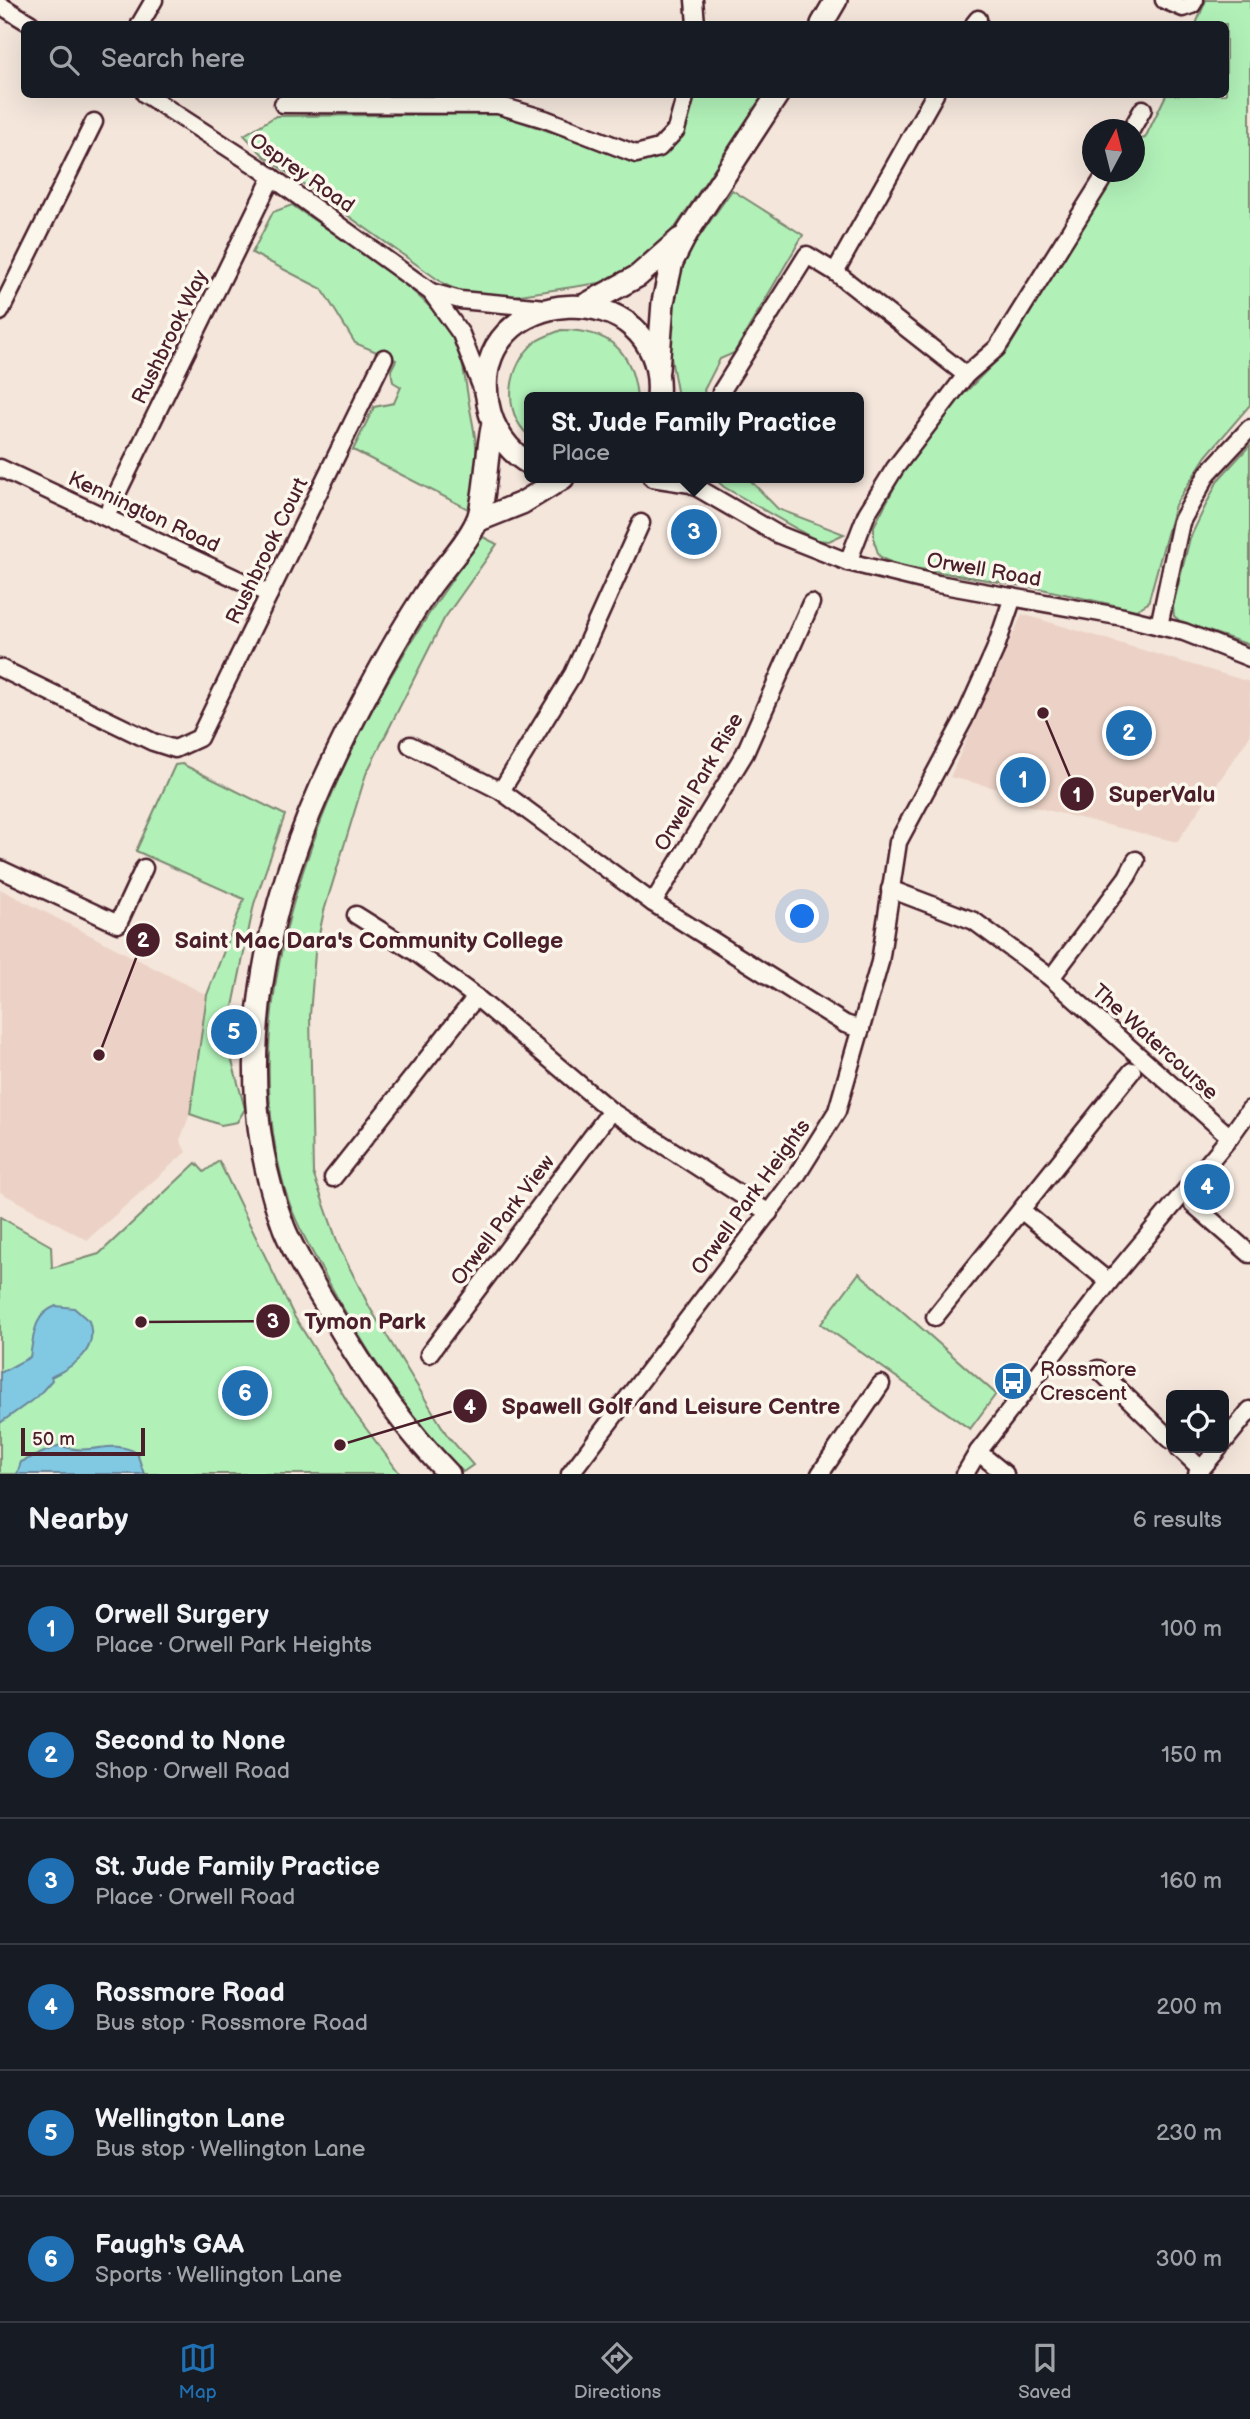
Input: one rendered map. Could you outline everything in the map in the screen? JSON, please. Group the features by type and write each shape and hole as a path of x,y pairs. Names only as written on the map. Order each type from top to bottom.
{"street":[{"path":"142,21 153,0"},
{"path":"694,0 696,21"},
{"path":"824,21 836,0"},
{"path":"1164,0 1183,8 1192,5 1195,0"},
{"path":"0,5 27,21"},
{"name":"Osprey Road","path":"151,98 272,177 431,292 461,334 487,401"},
{"path":"283,104 498,105 545,119 636,153 660,148 676,130 685,98"},
{"path":"658,391 663,302 672,262 687,233 775,98"},
{"path":"835,272 933,98"},
{"path":"1138,119 1143,109"},
{"path":"0,312 94,122"},
{"name":"Rushbrook Way","path":"106,516 272,177"},
{"path":"848,562 867,513 895,468 966,375 997,348 1101,182"},
{"path":"585,305 638,276 687,233"},
{"path":"721,392 807,255 835,272 966,375"},
{"name":"Osprey Road","path":"431,292 460,300 547,308"},
{"path":"524,459 509,448 493,424 487,401 488,372 500,343 522,320 547,308 585,305 613,315 630,327 643,342 658,391"},
{"name":"Rushbrook Court","path":"0,668 153,743 175,749 199,738 384,358"},
{"path":"449,1474 384,1400 285,1230 263,1139 256,1088 257,1027 261,977 281,890 330,769 388,653 425,593 477,521 486,450 493,424"},
{"path":"1159,625 1181,522 1209,473 1250,428"},
{"name":"Kennington Road","path":"0,468 269,594"},
{"path":"477,521 522,503 555,483"},
{"name":"Orwell Road","path":"684,483 691,484 778,534 848,562 938,584 1159,625 1250,658"},
{"name":"Orwell Road","path":"706,483 718,499"},
{"path":"501,791 573,674 641,523"},
{"name":"Orwell Park Heights","path":"570,1474 769,1213 837,1111 880,962 898,842 964,719 995,650 1013,597"},
{"name":"Orwell Park Rise","path":"653,903 745,754 811,603"},
{"path":"410,744 501,791 653,903 845,1024 861,1030"},
{"path":"1051,978 1127,877 1136,860"},
{"path":"0,869 118,924 144,868"},
{"name":"The Watercourse","path":"890,889 974,921 1051,978 1230,1137"},
{"path":"356,915 415,952 477,997 611,1111 769,1213"},
{"path":"333,1178 477,997"},
{"path":"935,1317 1132,1071"},
{"path":"965,1474 978,1452 1109,1282 1230,1137 1250,1109"},
{"name":"Orwell Park View","path":"429,1354 611,1111"},
{"path":"1194,1204 1250,1254"},
{"path":"1021,1210 1109,1282"},
{"path":"1098,1369 1166,1435"},
{"path":"820,1474 881,1384"},
{"path":"1229,1436 1250,1410"},
{"path":"978,1452 1005,1474"},
{"path":"1183,1453 1199,1472 1215,1453"}],"shaded area":[{"path":"1022,614 1250,682 1250,736 1177,842 1018,803 1020,794 950,777"},
{"path":"0,889 207,995 190,1114 180,1140 186,1152 87,1240 0,1192"}],"green space":[{"path":"1206,0 1250,0 1250,405 1206,456 1175,505 1148,603 1136,610 1042,589 896,565 879,556 874,541 874,526 904,469 951,407 1009,348 1109,182 1145,182 1145,138 1165,98 1229,98 1229,21 1197,21"},
{"path":"693,98 761,98 661,249 640,266 606,282 494,299 463,293 444,284 264,156 244,135 276,116 497,114 641,162 665,153 683,129"},
{"path":"732,190 803,235 734,353 720,359 705,392 677,392 667,320 670,294 680,269"},
{"path":"292,205 406,286 444,323 455,341 463,368 477,450 476,487 468,509 353,450 374,407 394,403 401,387 393,382 391,370 396,360 355,343 322,289 252,253 273,212"},
{"path":"561,330 578,331 605,339 615,346 630,366 636,392 524,392 524,430 514,414 511,388 519,363 526,352 544,337"},
{"path":"1250,445 1250,645 1181,622 1174,616 1173,606 1190,538 1218,480"},
{"path":"720,483 753,483 778,509 844,534 829,541 816,540"},
{"path":"483,537 497,544 444,619 366,774 324,911 315,953 310,1015 313,1173 340,1249 370,1308 447,1435 473,1465 463,1472 423,1428 372,1356 327,1279 294,1215 286,1193 270,1109 271,1022 285,934 311,847 346,762 388,681 435,605"},
{"path":"182,764 285,815 254,904 229,1026 228,1046 245,1109 237,1122 221,1125 190,1114 207,995 244,899 136,851 175,765"},
{"path":"219,1161 294,1316 356,1415 400,1474 0,1474 0,1217 51,1246 52,1268 99,1254 196,1163 204,1172"},
{"path":"859,1273 996,1394 970,1429 821,1324"}],"water":[{"path":"56,1306 74,1308 89,1321 91,1341 76,1362 51,1377 52,1380 38,1396 0,1423 0,1373 30,1357 39,1320"},
{"path":"60,1445 82,1449 127,1449 137,1453 144,1474 17,1474 21,1462"}],"place":[{"name":"St. Jude Family Practice","path":"694,532"},
{"name":"SuperValu","path":"1043,713"},
{"name":"Second to None","path":"1129,733"},
{"name":"Orwell Surgery","path":"1023,780"},
{"name":"Wellington Lane","path":"234,1032"},
{"name":"Saint Mac Dara's Community College","path":"99,1055"},
{"name":"Rossmore Road","path":"1207,1187"},
{"name":"Tymon Park","path":"141,1322"},
{"name":"Rossmore Crescent","path":"1013,1381"},
{"name":"Faugh's GAA","path":"245,1393"},
{"name":"Spawell Golf and Leisure Centre","path":"340,1445"}]}
